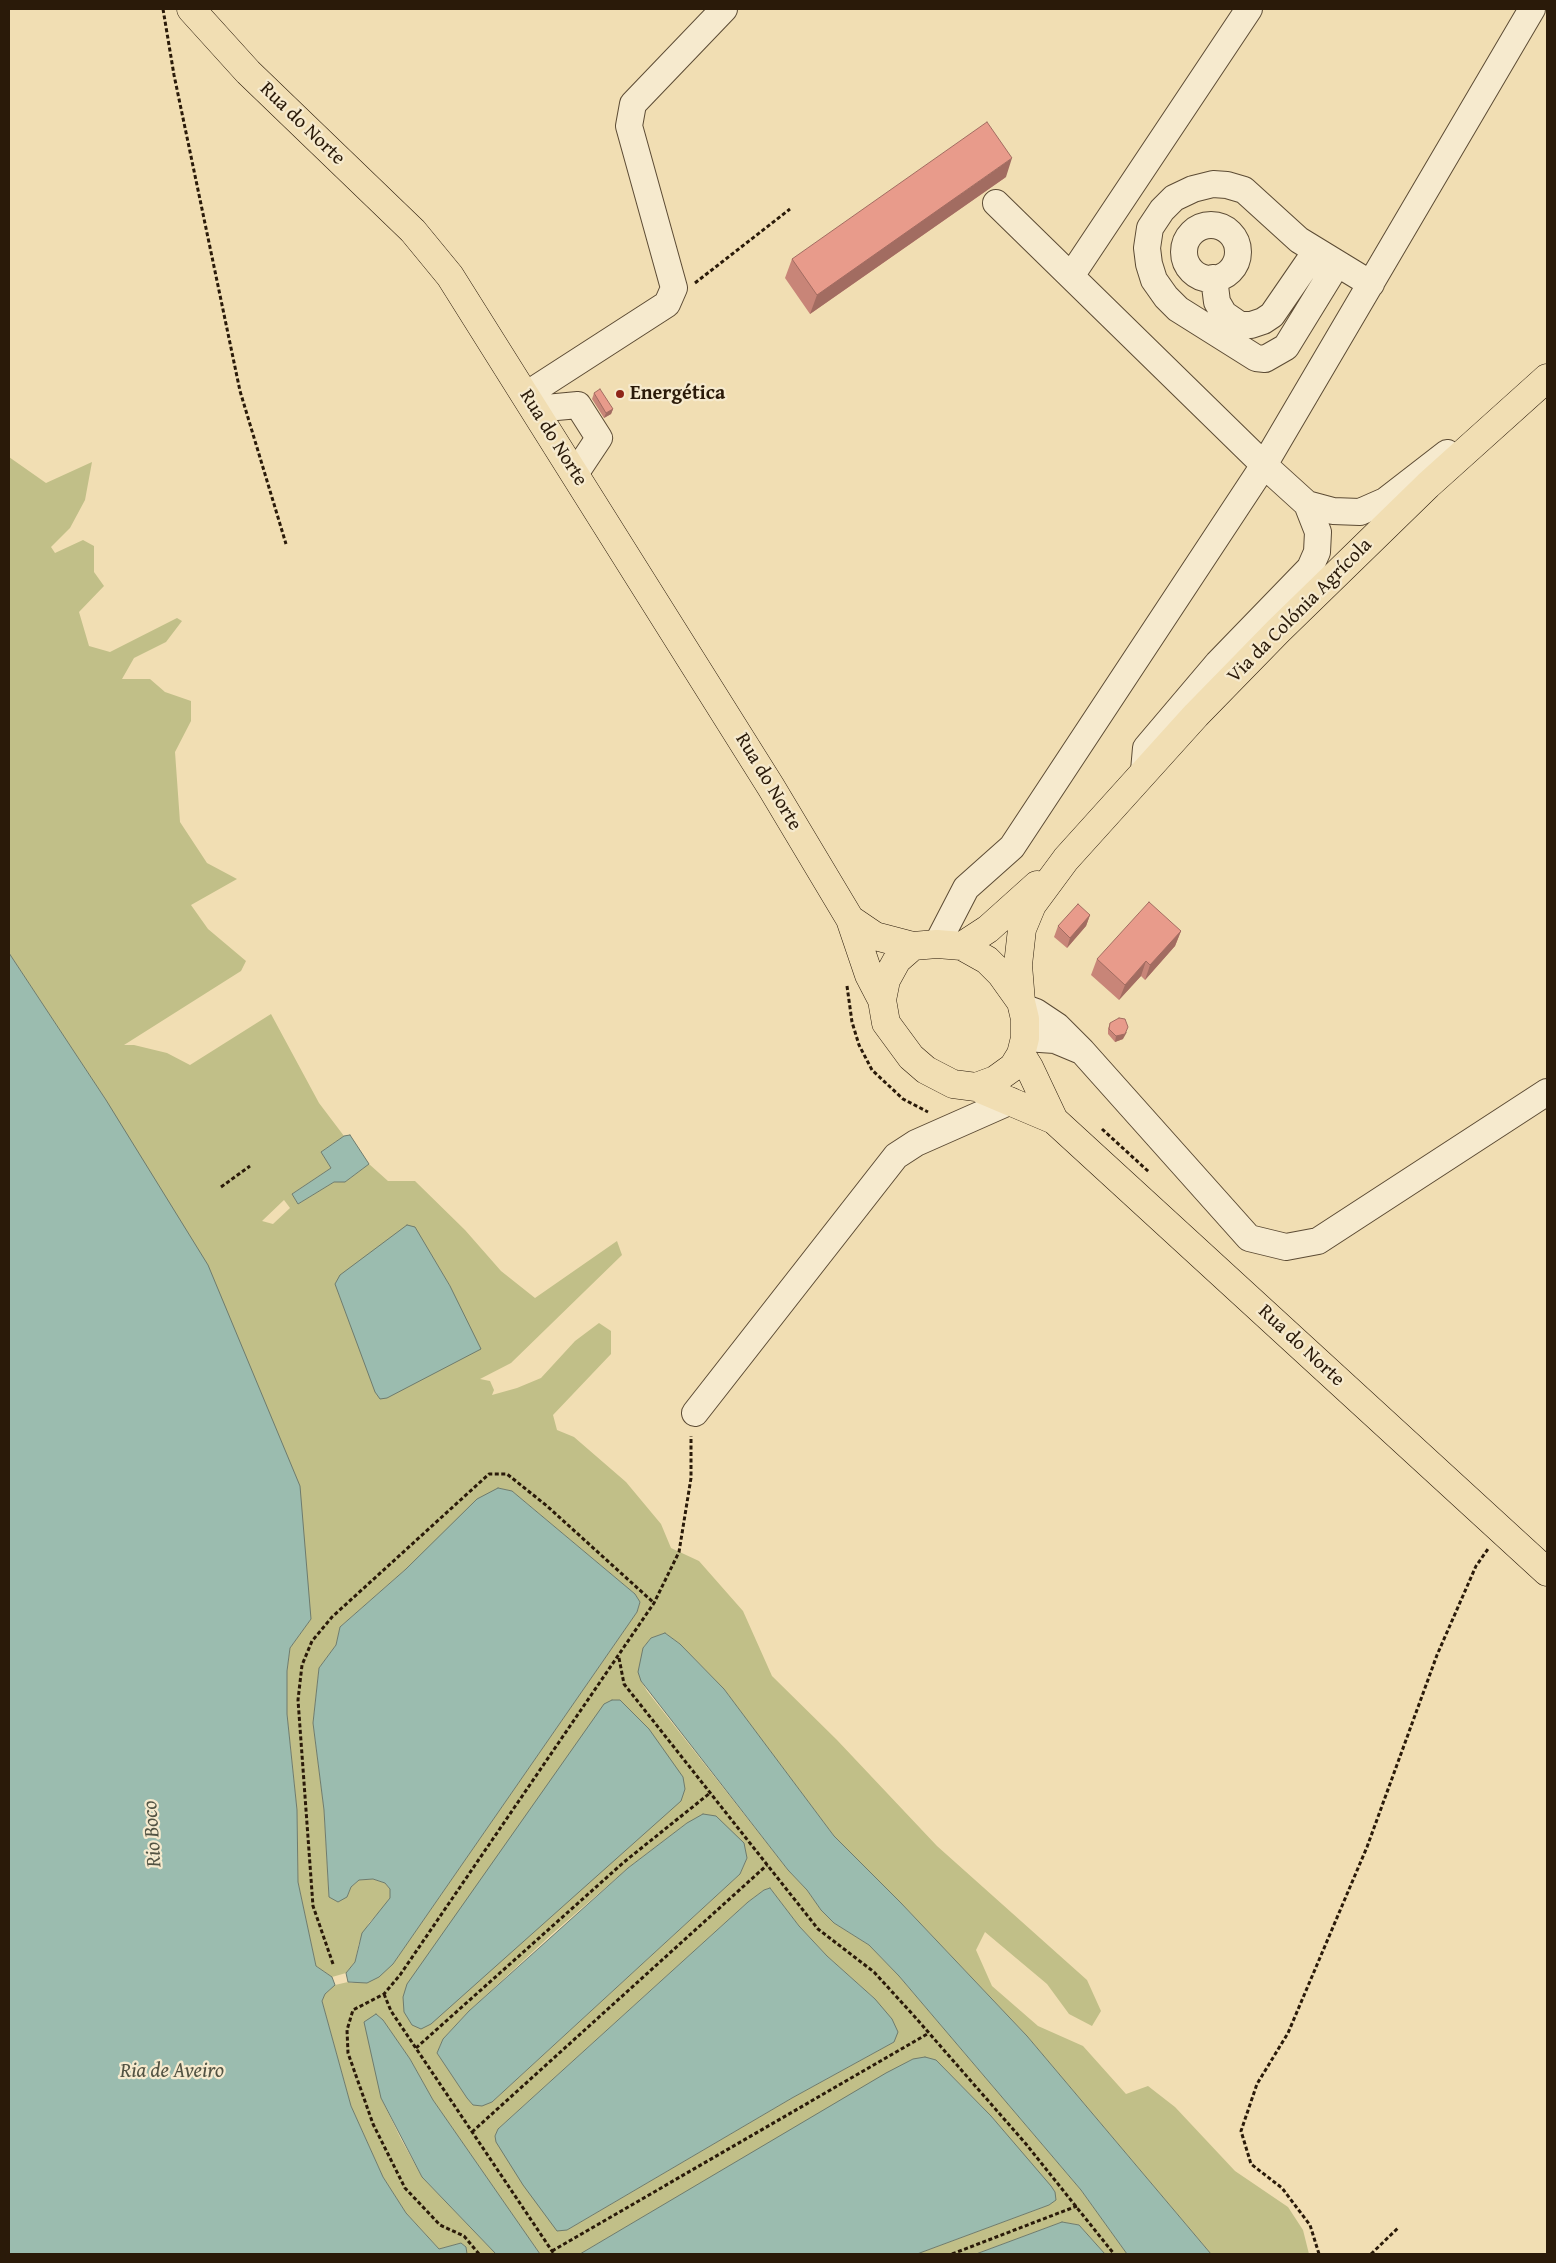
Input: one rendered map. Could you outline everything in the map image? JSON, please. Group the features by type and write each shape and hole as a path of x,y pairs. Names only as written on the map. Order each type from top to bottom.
{"main road":[{"name":"Rua do Norte","path":"191,9 248,72 413,231 450,276 531,402 771,787 850,919 869,975 882,1000"},
{"name":"Via da Colónia Agrícola","path":"1022,1004 1018,965 1022,929 1032,905 1066,859 1144,771 1278,631 1414,498 1547,377"},
{"name":"Via da Colónia Agrícola","path":"937,945 988,929 1066,859"},
{"name":"Rua do Norte","path":"850,919 875,936 937,945"},
{"path":"937,945 987,960 1001,974 1022,1004 1023,1046 1012,1067 995,1080 976,1087 953,1084 926,1070 911,1057 886,1023 882,1000 886,980 897,960 937,945"},
{"name":"Rua do Norte","path":"1023,1046 1029,1066 1054,1120"},
{"name":"Rua do Norte","path":"976,1087 1054,1120 1547,1572"}],"street":[{"path":"531,402 667,304 674,288 629,126 633,104 724,9"},
{"path":"1071,276 1249,9"},
{"path":"937,945 966,888 1012,847 1264,465 1532,9"},
{"path":"1326,257 1286,347 1266,359 1256,358 1178,309 1166,297 1154,280 1147,248 1150,228 1162,210 1174,198 1193,189 1213,184 1228,185 1244,190 1299,240 1370,284"},
{"path":"996,203 1264,465 1307,504 1318,532 1317,552 1310,568 1218,663 1146,748 1144,771"},
{"path":"1214,278 1217,302 1224,314 1240,325 1251,325 1263,321 1272,315 1326,257"},
{"path":"1307,504 1333,511 1360,512 1385,501 1547,377"},
{"path":"531,402 578,405 599,438 576,474"},
{"path":"1022,1004 1051,1021 1082,1051 1249,1238 1286,1247 1318,1241 1547,1092"},
{"path":"1023,1046 1055,1040 1082,1051"},
{"path":"695,1413 896,1156 916,1143 1011,1101"}],"path":[{"path":"163,9 174,76 240,391 286,544"},
{"path":"667,304 790,209"},
{"path":"221,1188 250,1166"},
{"path":"479,2254 464,2236 440,2224 405,2188 373,2124 348,2053 347,2030 353,2010 384,1994 400,1975 619,1657 654,1603 679,1552 691,1478 691,1435 695,1413"},
{"path":"334,1964 313,1906 298,1700 302,1665 312,1641 332,1616 489,1474 507,1474 547,1506 654,1603"},
{"path":"1319,2254 1310,2225 1282,2188 1251,2164 1241,2131 1257,2084 1288,2033 1367,1846 1437,1656 1476,1566 1501,1530"},
{"path":"619,1657 624,1684 818,1929 874,1972 1026,2144 1114,2254"},
{"path":"416,2048 617,1868 710,1793"},
{"path":"472,2132 767,1865"},
{"path":"384,1994 391,2011 553,2253 929,2033"},
{"path":"952,2254 1077,2206"},
{"path":"1371,2254 1398,2228"}],"shaded area":[{"path":"9,457 46,483 92,462 85,500 70,528 51,547 55,553 83,540 94,546 94,572 104,586 79,612 89,646 110,652 177,618 182,621 166,642 134,658 122,679 150,679 165,692 191,701 191,721 175,752 180,822 207,863 237,879 191,905 208,929 246,961 241,971 124,1045 134,1045 167,1053 190,1065 271,1014 319,1103 344,1136 321,1152 331,1168 292,1194 298,1204 334,1182 345,1182 369,1164 388,1181 415,1181 465,1230 501,1271 535,1298 617,1241 622,1255 511,1363 480,1379 490,1381 494,1390 492,1395 517,1388 541,1378 575,1341 599,1323 611,1331 611,1354 553,1415 557,1430 574,1437 626,1482 661,1524 671,1548 699,1561 743,1611 772,1676 837,1740 937,1846 1087,1980 1101,2011 1092,2026 1069,2014 1047,1984 985,1932 976,1950 992,1986 1038,2026 1083,2046 1126,2094 1148,2086 1175,2107 1235,2171 1288,2207 1303,2230 1309,2254 1211,2254 1027,2036 901,1903 834,1836 724,1689 680,1644 665,1633 651,1638 643,1648 641,1681 647,1691 821,1910 834,1923 869,1945 899,1976 1081,2190 1127,2254 1105,2254 1079,2225 1062,2222 976,2254 917,2254 1049,2205 1055,2192 991,2116 936,2060 913,2059 580,2254 540,2254 433,2100 410,2059 383,2020 376,2014 381,2098 401,2139 422,2177 496,2254 467,2254 466,2247 461,2243 439,2249 406,2213 383,2177 351,2106 322,2001 325,1994 335,1985 352,1983 393,1964 637,1612 640,1602 635,1594 512,1491 498,1488 340,1627 336,1645 319,1668 313,1723 324,1810 329,1897 347,1897 351,1887 359,1880 373,1879 385,1883 390,1889 390,1898 369,1923 359,1943 355,1962 346,1973 332,1977 316,1966 298,1882 297,1810 287,1714 287,1671 290,1648 311,1619 106,1100 9,953","holes":["284,1200 290,1208 273,1224 262,1221","407,1225 415,1228 450,1286 357,1340 338,1292","687,1823 747,1858 740,1874 492,2102 473,2105 437,2053 443,2039 469,2011 552,1934 628,1868","770,1888 799,1926 827,1956 875,1999 894,2042 792,2098 567,2230 495,2136 498,2129 748,1902 764,1890"]}],"water":[{"name":"Ria de Aveiro","path":"9,953 106,1100 208,1265 300,1486 311,1619 290,1648 287,1671 287,1714 297,1810 298,1882 316,1966 332,1977 335,1985 325,1994 322,2001 351,2106 383,2177 406,2213 439,2249 461,2243 466,2247 467,2254 9,2254"},
{"path":"350,1135 369,1164 345,1182 334,1182 298,1204 292,1194 331,1168 321,1152 344,1136"},
{"path":"407,1225 415,1227 450,1286 481,1349 387,1398 380,1399 375,1392 335,1284 340,1275"},
{"path":"498,1488 512,1491 635,1594 640,1602 637,1612 393,1964 379,1977 367,1983 348,1982 346,1973 355,1962 362,1933 390,1898 390,1889 385,1883 373,1879 359,1880 351,1887 347,1897 338,1902 329,1897 324,1810 313,1723 319,1668 336,1645 340,1627 406,1569 477,1499"},
{"path":"665,1633 680,1644 724,1689 834,1836 901,1903 1027,2036 1211,2254 1127,2254 1081,2190 899,1976 869,1945 834,1923 821,1910 641,1681 638,1672 643,1648 651,1638"},
{"path":"612,1700 620,1700 649,1729 683,1777 685,1789 681,1801 431,2024 421,2029 412,2025 404,2012 403,1997 407,1984 604,1704"},
{"path":"703,1814 716,1816 744,1843 747,1858 740,1874 492,2102 482,2106 473,2105 437,2053 443,2039 469,2011 628,1868 687,1823"},
{"path":"770,1888 799,1926 827,1956 875,1999 892,2019 898,2032 894,2042 792,2098 567,2230 557,2231 523,2185 496,2142 495,2136 498,2129 748,1902 764,1890"},
{"path":"376,2014 383,2020 410,2059 433,2100 540,2254 496,2254 422,2177 381,2098 364,2022"},
{"path":"925,2057 936,2060 991,2116 1051,2186 1055,2192 1056,2200 1049,2205 917,2254 580,2254 886,2073 913,2059"},
{"path":"1062,2222 1079,2225 1105,2254 976,2254"}],"building":[{"path":"987,122 1012,158 817,295 792,259"},
{"path":"600,389 613,409 606,413 594,393"},
{"path":"1149,902 1181,931 1150,965 1146,961 1125,985 1097,959"},
{"path":"1078,904 1090,915 1070,938 1058,926"},
{"path":"1119,1018 1125,1019 1128,1027 1125,1034 1116,1036 1109,1029 1110,1023"}],"place":[{"name":"Energética","path":"620,394"}],"water label":[{"name":"Rio Boco","path":"153,1834"}]}
